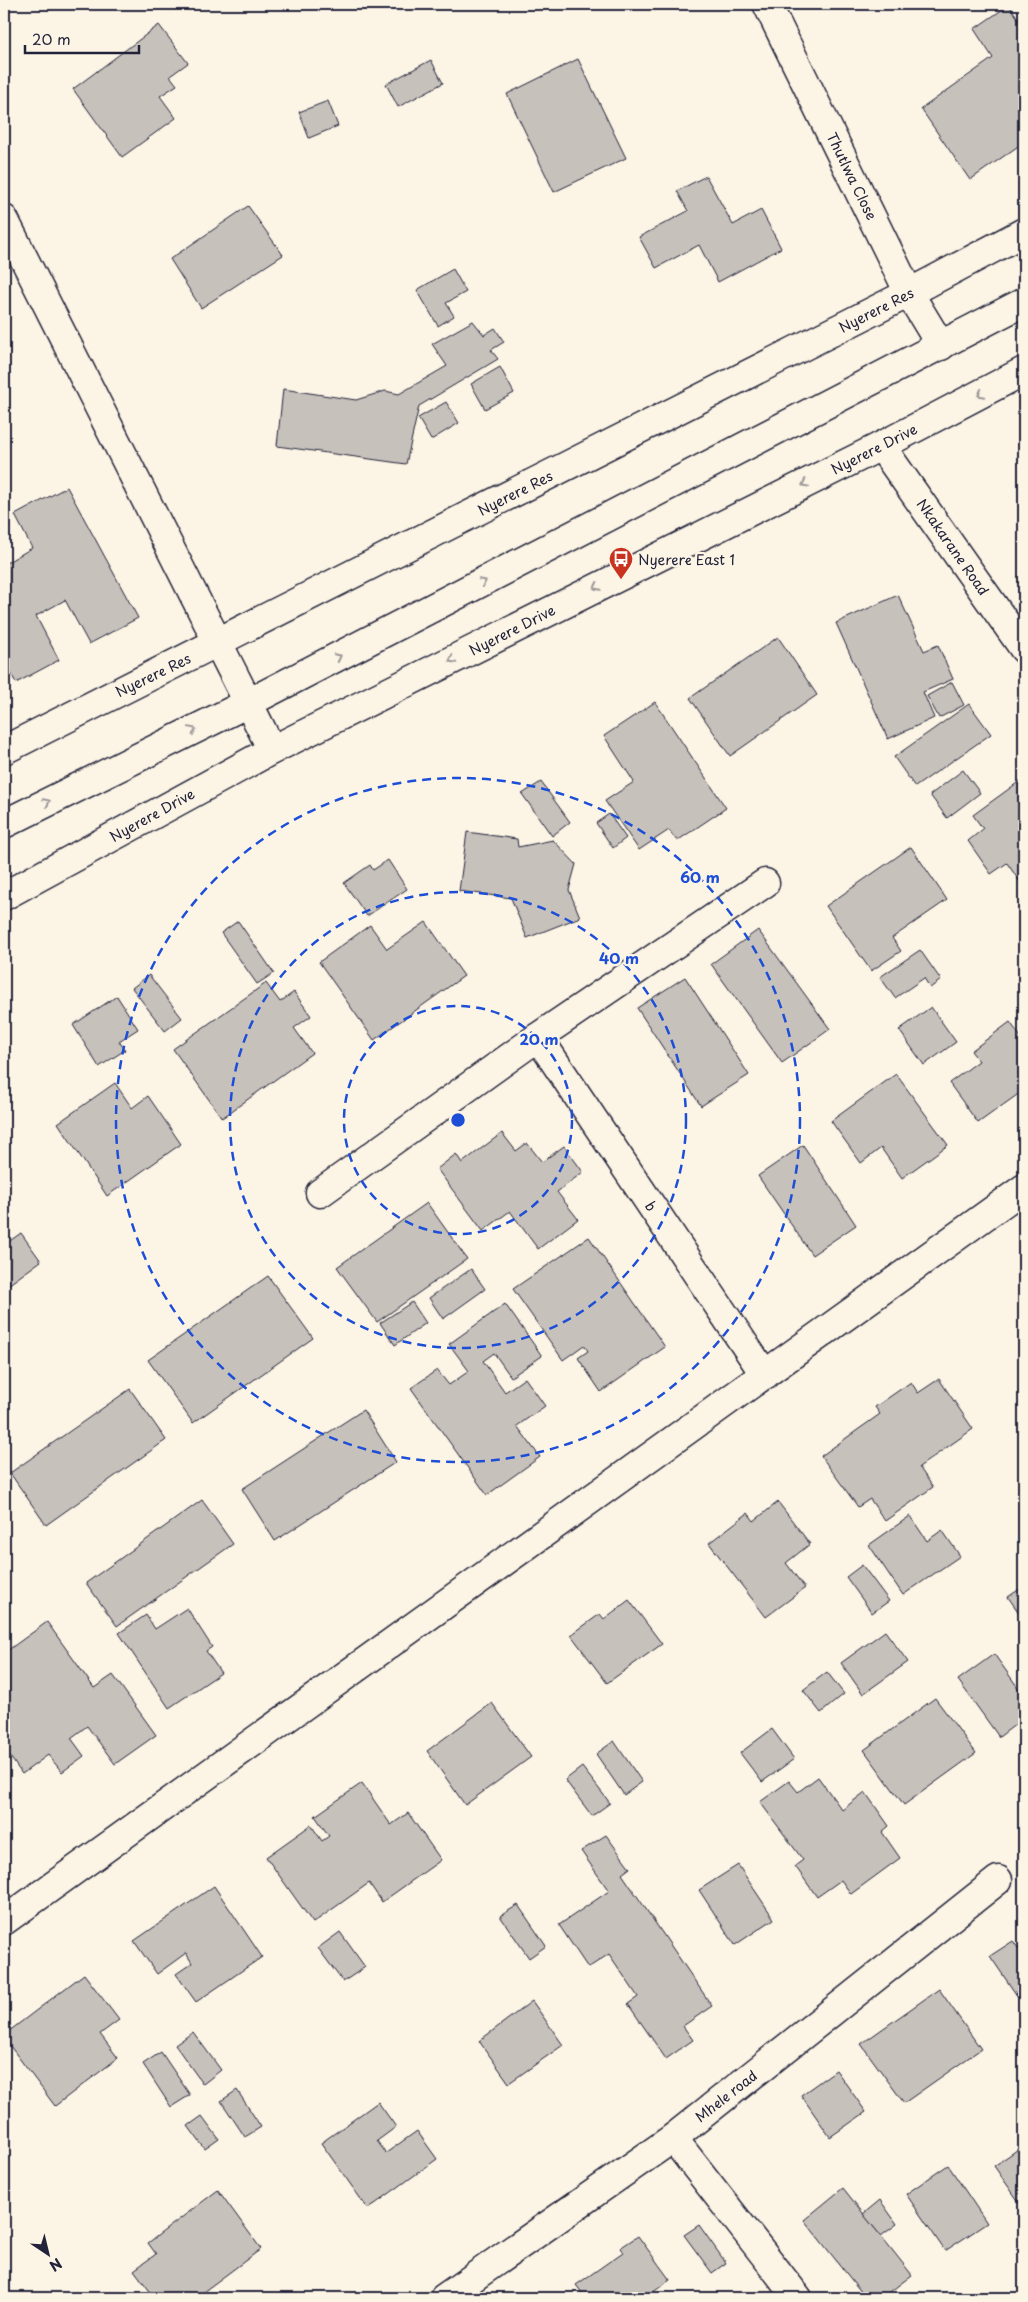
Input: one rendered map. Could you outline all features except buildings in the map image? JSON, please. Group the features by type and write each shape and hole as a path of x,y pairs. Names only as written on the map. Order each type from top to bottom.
{"street":[{"name":"Thutlwa Close","path":"767,4 909,293 941,346"},
{"path":"4,219 272,750"},
{"name":"Nyerere Res","path":"4,750 909,293 1024,232"},
{"path":"4,824 248,704 1024,302"},
{"name":"Nyerere Drive","path":"4,896 272,750 881,446 1024,371"},
{"name":"Nkakarane Road","path":"881,446 1024,649"},
{"path":"320,1193 538,1036 764,883"},
{"name":"b","path":"538,1036 764,1375"},
{"path":"4,1921 1024,1188"},
{"name":"Mhele road","path":"444,2298 673,2138 998,1880"},
{"path":"673,2138 798,2298"}],"place":[{"name":"Nyerere East 1","path":"621,580"}]}
